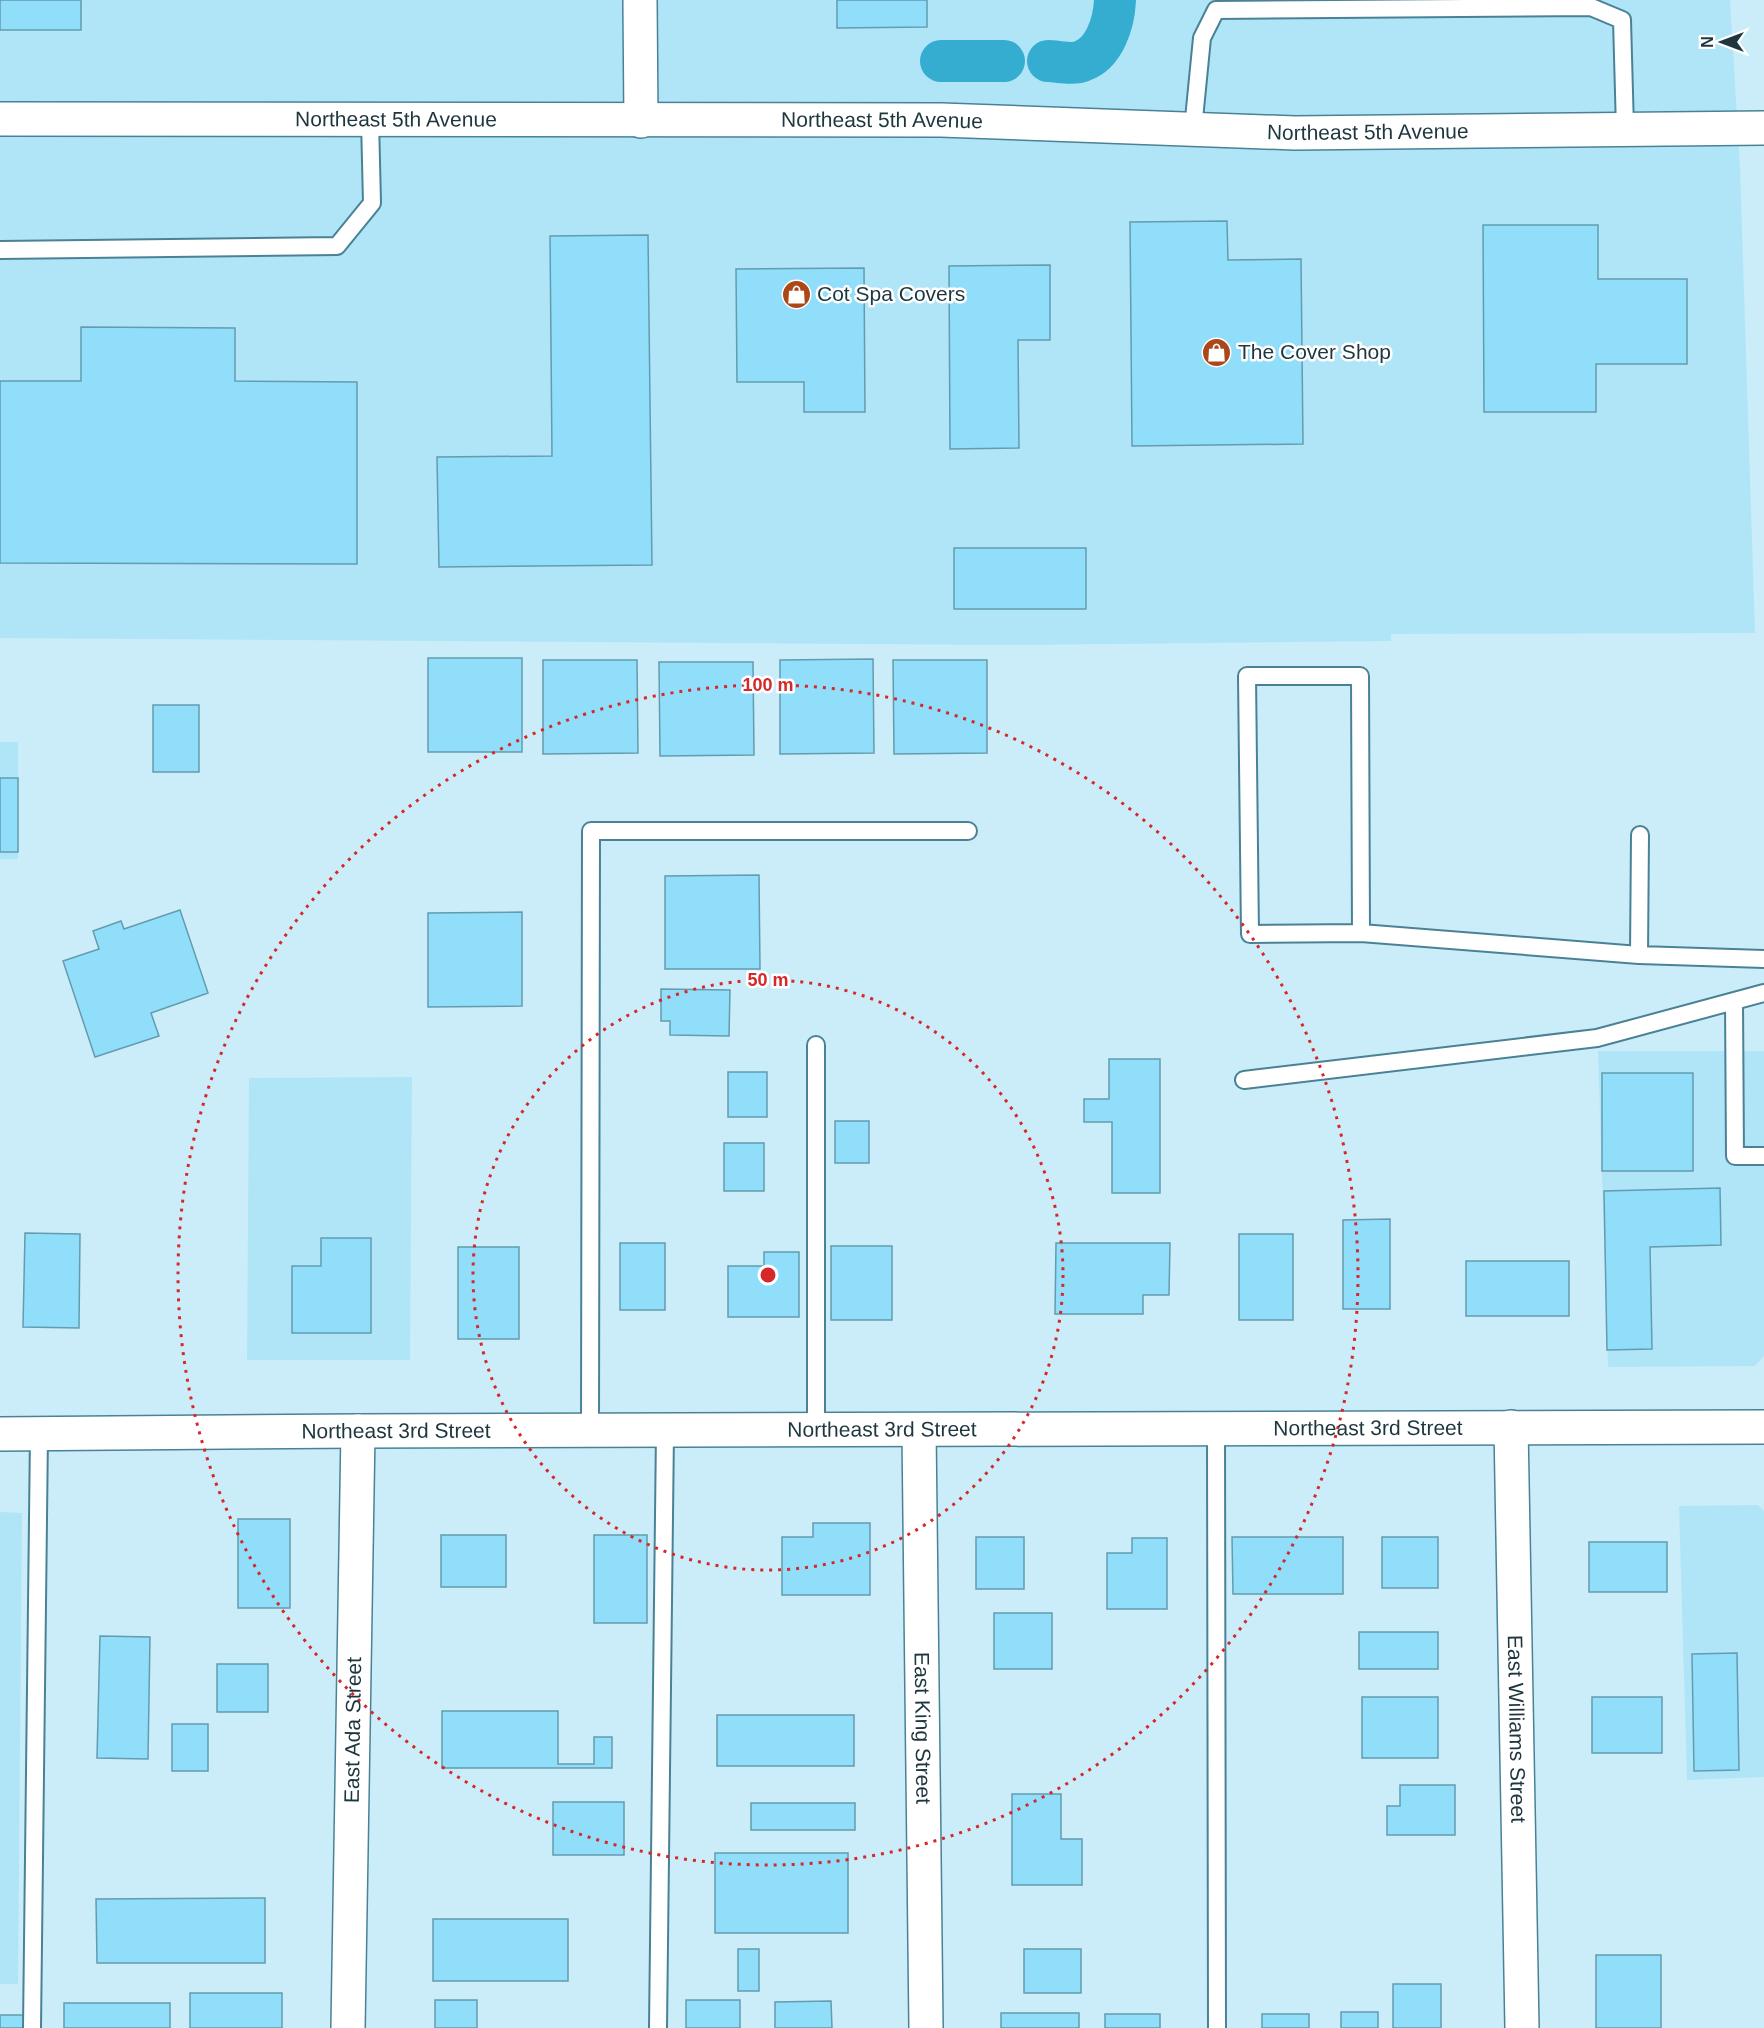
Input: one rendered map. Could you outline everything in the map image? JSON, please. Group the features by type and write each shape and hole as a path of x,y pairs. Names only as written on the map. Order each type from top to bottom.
{"street":[{"path":"640,0 640,121"},
{"name":"Northeast 5th Avenue","path":"0,119 941,120 1295,133 1764,128"},
{"name":"East Williams Street","path":"1511,1427 1522,2028"},
{"name":"Northeast 3rd Street","path":"0,1434 1764,1427"},
{"name":"East King Street","path":"919,1430 926,2028"},
{"name":"East Ada Street","path":"348,2028 358,1431"}],"lane":[{"path":"1193,129 1202,38 1216,10 1591,7 1622,20 1625,129"},
{"path":"0,250 337,246 372,203 370,120"},
{"path":"1361,933 1360,676 1247,676 1250,934 1361,933 1639,955 1764,959"},
{"path":"590,1432 591,831 968,831"},
{"path":"1639,955 1641,835"},
{"path":"1244,1080 1597,1038 1764,993"},
{"path":"1734,1001 1735,1156 1764,1156"},
{"path":"816,1045 816,1430"},
{"path":"1216,1429 1217,2028"},
{"path":"658,2028 665,1431"},
{"path":"32,2028 39,1434"}],"shaded area":[{"path":"0,0 1730,0 1740,167 1755,633 1391,634 1391,641 1004,645 0,638"},
{"path":"0,742 18,742 18,859 0,859"},
{"path":"1598,1051 1764,1051 1764,1356 1755,1366 1608,1367"},
{"path":"412,1077 410,1360 247,1360 249,1078"},
{"path":"1758,1505 1764,1511 1764,1777 1687,1780 1679,1506"},
{"path":"0,1512 22,1513 18,1984 0,1984"}],"building":[{"path":"0,0 81,0 81,30 0,30"},
{"path":"837,0 927,0 927,27 837,28"},
{"name":"The Cover Shop","path":"1227,221 1228,260 1301,259 1303,444 1132,446 1130,222"},
{"path":"1483,225 1598,225 1598,279 1687,279 1687,364 1596,364 1596,412 1484,412"},
{"path":"648,235 652,565 439,567 437,457 552,456 550,236"},
{"path":"1050,265 1050,340 1018,340 1019,448 950,449 949,266"},
{"path":"864,268 865,412 804,412 804,382 737,382 736,269"},
{"path":"81,327 235,328 235,381 357,382 357,564 0,563 0,381 81,381"},
{"path":"954,548 1086,548 1086,609 954,609"},
{"path":"428,658 522,658 522,752 428,752"},
{"path":"873,659 874,753 780,754 780,660"},
{"path":"543,660 637,660 638,753 543,754"},
{"path":"893,660 987,660 987,753 894,754"},
{"path":"659,662 753,662 754,755 660,756"},
{"path":"153,705 199,705 199,772 153,772"},
{"path":"0,778 18,778 18,852 0,852"},
{"path":"759,875 760,969 665,969 665,876"},
{"path":"180,910 208,993 151,1013 159,1036 95,1057 63,961 99,949 93,931 121,921 124,929"},
{"path":"522,912 522,1006 428,1007 428,913"},
{"path":"661,989 730,990 729,1036 670,1035 670,1021 661,1021"},
{"path":"1109,1059 1160,1059 1160,1193 1112,1193 1112,1122 1084,1122 1084,1099 1109,1099"},
{"path":"728,1072 767,1072 767,1117 728,1117"},
{"path":"1602,1073 1693,1073 1693,1171 1602,1171"},
{"path":"835,1121 869,1121 869,1163 835,1163"},
{"path":"724,1143 764,1143 764,1191 724,1191"},
{"path":"1720,1188 1721,1245 1650,1247 1652,1349 1607,1350 1604,1191"},
{"path":"1390,1219 1390,1309 1343,1309 1343,1220"},
{"path":"25,1233 80,1234 79,1328 23,1327"},
{"path":"1239,1234 1293,1234 1293,1320 1239,1320"},
{"path":"321,1238 371,1238 371,1333 292,1333 292,1266 321,1266"},
{"path":"620,1243 665,1243 665,1310 620,1310"},
{"path":"1056,1243 1170,1243 1169,1295 1143,1295 1143,1314 1055,1314"},
{"path":"831,1246 892,1246 892,1320 831,1320"},
{"path":"458,1247 519,1247 519,1339 458,1339"},
{"path":"764,1252 799,1252 799,1317 728,1317 728,1266 764,1266"},
{"path":"1466,1261 1569,1261 1569,1316 1466,1316"},
{"path":"238,1519 290,1519 290,1608 238,1608"},
{"path":"813,1523 870,1523 870,1595 782,1595 782,1537 813,1537"},
{"path":"441,1535 506,1535 506,1587 441,1587"},
{"path":"594,1535 647,1535 647,1623 594,1623"},
{"path":"976,1537 1024,1537 1024,1589 976,1589"},
{"path":"1232,1537 1343,1537 1343,1594 1233,1594"},
{"path":"1382,1537 1438,1537 1438,1588 1382,1588"},
{"path":"1132,1538 1167,1538 1167,1609 1107,1609 1107,1553 1132,1553"},
{"path":"1589,1542 1667,1542 1667,1592 1589,1592"},
{"path":"994,1613 1052,1613 1052,1669 994,1669"},
{"path":"1359,1632 1438,1632 1438,1669 1359,1669"},
{"path":"100,1636 150,1637 148,1759 97,1758"},
{"path":"1737,1653 1739,1770 1694,1771 1692,1654"},
{"path":"217,1664 268,1664 268,1712 217,1712"},
{"path":"1362,1697 1438,1697 1438,1758 1362,1758"},
{"path":"1592,1697 1662,1697 1662,1753 1592,1753"},
{"path":"442,1711 558,1711 558,1764 594,1764 594,1737 612,1737 612,1768 442,1768"},
{"path":"717,1715 854,1715 854,1766 717,1766"},
{"path":"172,1724 208,1724 208,1771 172,1771"},
{"path":"1400,1785 1455,1785 1455,1835 1387,1835 1387,1806 1400,1806"},
{"path":"1012,1794 1061,1794 1061,1839 1082,1839 1082,1885 1012,1885"},
{"path":"553,1802 624,1802 624,1855 553,1855"},
{"path":"751,1803 855,1803 855,1830 751,1830"},
{"path":"715,1853 848,1853 848,1933 715,1933"},
{"path":"265,1898 265,1963 97,1963 96,1899"},
{"path":"433,1919 568,1919 568,1981 433,1981"},
{"path":"738,1949 759,1949 759,1991 738,1991"},
{"path":"1024,1949 1081,1949 1081,1993 1024,1993"},
{"path":"1596,1955 1661,1955 1661,2028 1596,2028"},
{"path":"1393,1984 1441,1984 1441,2028 1393,2028"},
{"path":"190,1993 282,1993 282,2028 190,2028"},
{"path":"435,2000 477,2000 477,2028 435,2028"},
{"path":"686,2000 740,2000 740,2028 686,2028"},
{"path":"831,2001 832,2028 775,2028 775,2002"},
{"path":"64,2003 170,2003 170,2028 64,2028"},
{"path":"1341,2012 1378,2012 1378,2028 1341,2028"},
{"path":"1001,2013 1079,2013 1079,2028 1001,2028"},
{"path":"1105,2014 1160,2014 1160,2028 1105,2028"},
{"path":"1262,2014 1309,2014 1309,2028 1262,2028"},
{"path":"0,2015 25,2015 25,2028 0,2028"}],"waterway":[{"path":"1048,61 1078,62 1097,51 1107,36 1113,18 1115,0"},
{"path":"941,61 1004,61"}],"place":[{"name":"Cot Spa Covers","path":"796,294"},
{"name":"The Cover Shop","path":"1217,352"}]}
